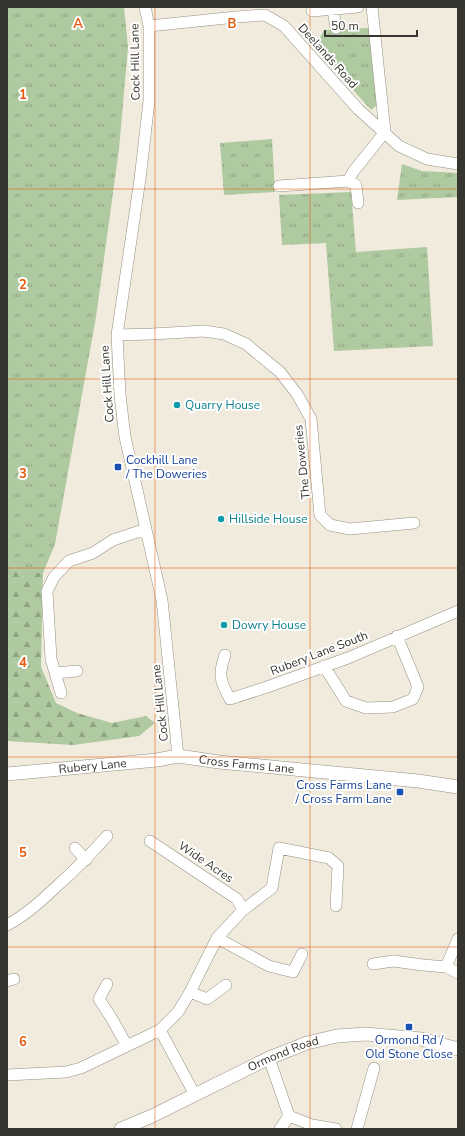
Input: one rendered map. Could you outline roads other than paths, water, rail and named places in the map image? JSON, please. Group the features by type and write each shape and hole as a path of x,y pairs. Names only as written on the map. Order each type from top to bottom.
{"street":[{"name":"Cock Hill Lane","path":"145,7 149,26 149,101 140,179 117,335 120,395 125,437 162,600 178,756"},
{"name":"Deelands Road","path":"312,11 358,7"},
{"path":"348,181 353,172 385,132 372,7"},
{"name":"Deelands Road","path":"332,9 336,28"},
{"name":"Deelands Road","path":"149,26 236,17 264,11 284,26 358,109 399,146 427,158 458,164"},
{"path":"278,186 348,181 356,185 358,203"},
{"name":"The Doweries","path":"117,335 204,331 224,334 246,344 280,372 297,394 311,419 320,515 330,525 350,529 414,523"},
{"path":"61,693 51,659 47,591 54,577 69,561 93,553 113,540 146,529"},
{"name":"Rubery Lane South","path":"224,655 220,668 221,683 230,699 348,658 458,610"},
{"path":"324,666 346,701 366,708 394,707 413,699 418,687 397,636"},
{"path":"56,673 77,671"},
{"name":"Rubery Lane","path":"7,774 157,760 178,756"},
{"name":"Cross Farms Lane","path":"178,756 219,762 418,781 458,787"},
{"path":"7,925 20,918 37,904 86,860 107,836"},
{"name":"Wide Acres","path":"150,840 236,899 242,910"},
{"path":"75,848 86,860"},
{"path":"7,1075 66,1072 81,1068 160,1030 178,1012 190,992 217,938 242,910 272,888 279,848 330,858 338,866 336,906"},
{"path":"217,938 269,966 293,972 302,954"},
{"path":"446,967 458,939"},
{"path":"373,964 393,961 446,967 458,973"},
{"path":"107,984 99,999 112,1019 126,1046"},
{"path":"190,992 207,999 226,986"},
{"path":"160,1030 194,1095"},
{"name":"Ormond Road","path":"121,1129 152,1116 269,1058 308,1043 337,1036 366,1034 421,1039 458,1049"},
{"path":"269,1058 289,1116 312,1125 336,1129"},
{"path":"357,1129 374,1068"},
{"path":"280,1129 289,1116"}],"place":[{"name":"Quarry House","path":"177,405"},
{"name":"Cockhill Lane / The Doweries","path":"118,467"},
{"name":"Hillside House","path":"221,519"},
{"name":"Dowry House","path":"224,625"},
{"name":"Cross Farms Lane / Cross Farm Lane","path":"400,792"},
{"name":"Ormond Rd / Old Stone Close","path":"409,1027"}]}
